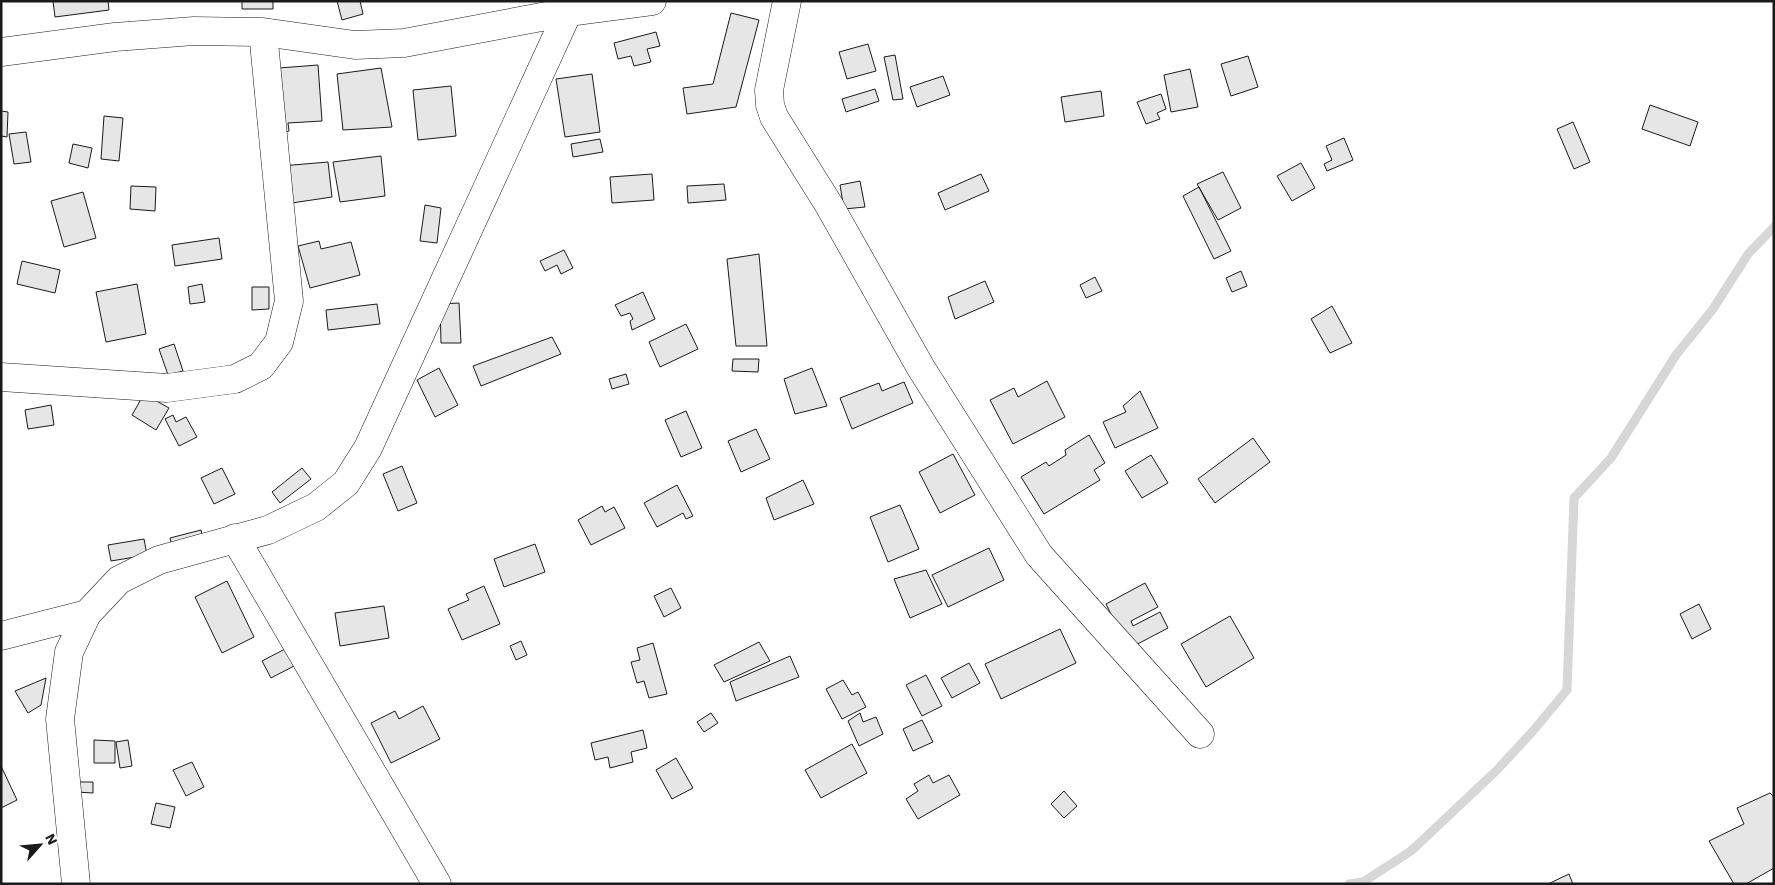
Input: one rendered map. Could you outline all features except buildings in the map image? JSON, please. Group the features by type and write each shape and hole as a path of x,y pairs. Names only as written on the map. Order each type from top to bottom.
{"street":[{"path":"1,52 115,37 194,31 263,32 355,45 404,43 569,7 652,1"},
{"path":"787,1 770,90 770,105 774,116 829,205 921,368 1039,555 1200,734"},
{"path":"76,884 60,719 69,652 87,614 119,580 159,560 268,530 316,507 346,483 368,448 569,7"},
{"path":"1,377 166,388 235,379 261,366 279,342 289,300 263,32"},
{"path":"235,538 436,884"},
{"path":"1,636 87,614"}],"waterway":[{"path":"1349,884 1363,882 1411,851 1496,771 1567,690 1574,498 1611,458 1676,355 1713,309 1748,254 1774,227"}]}
